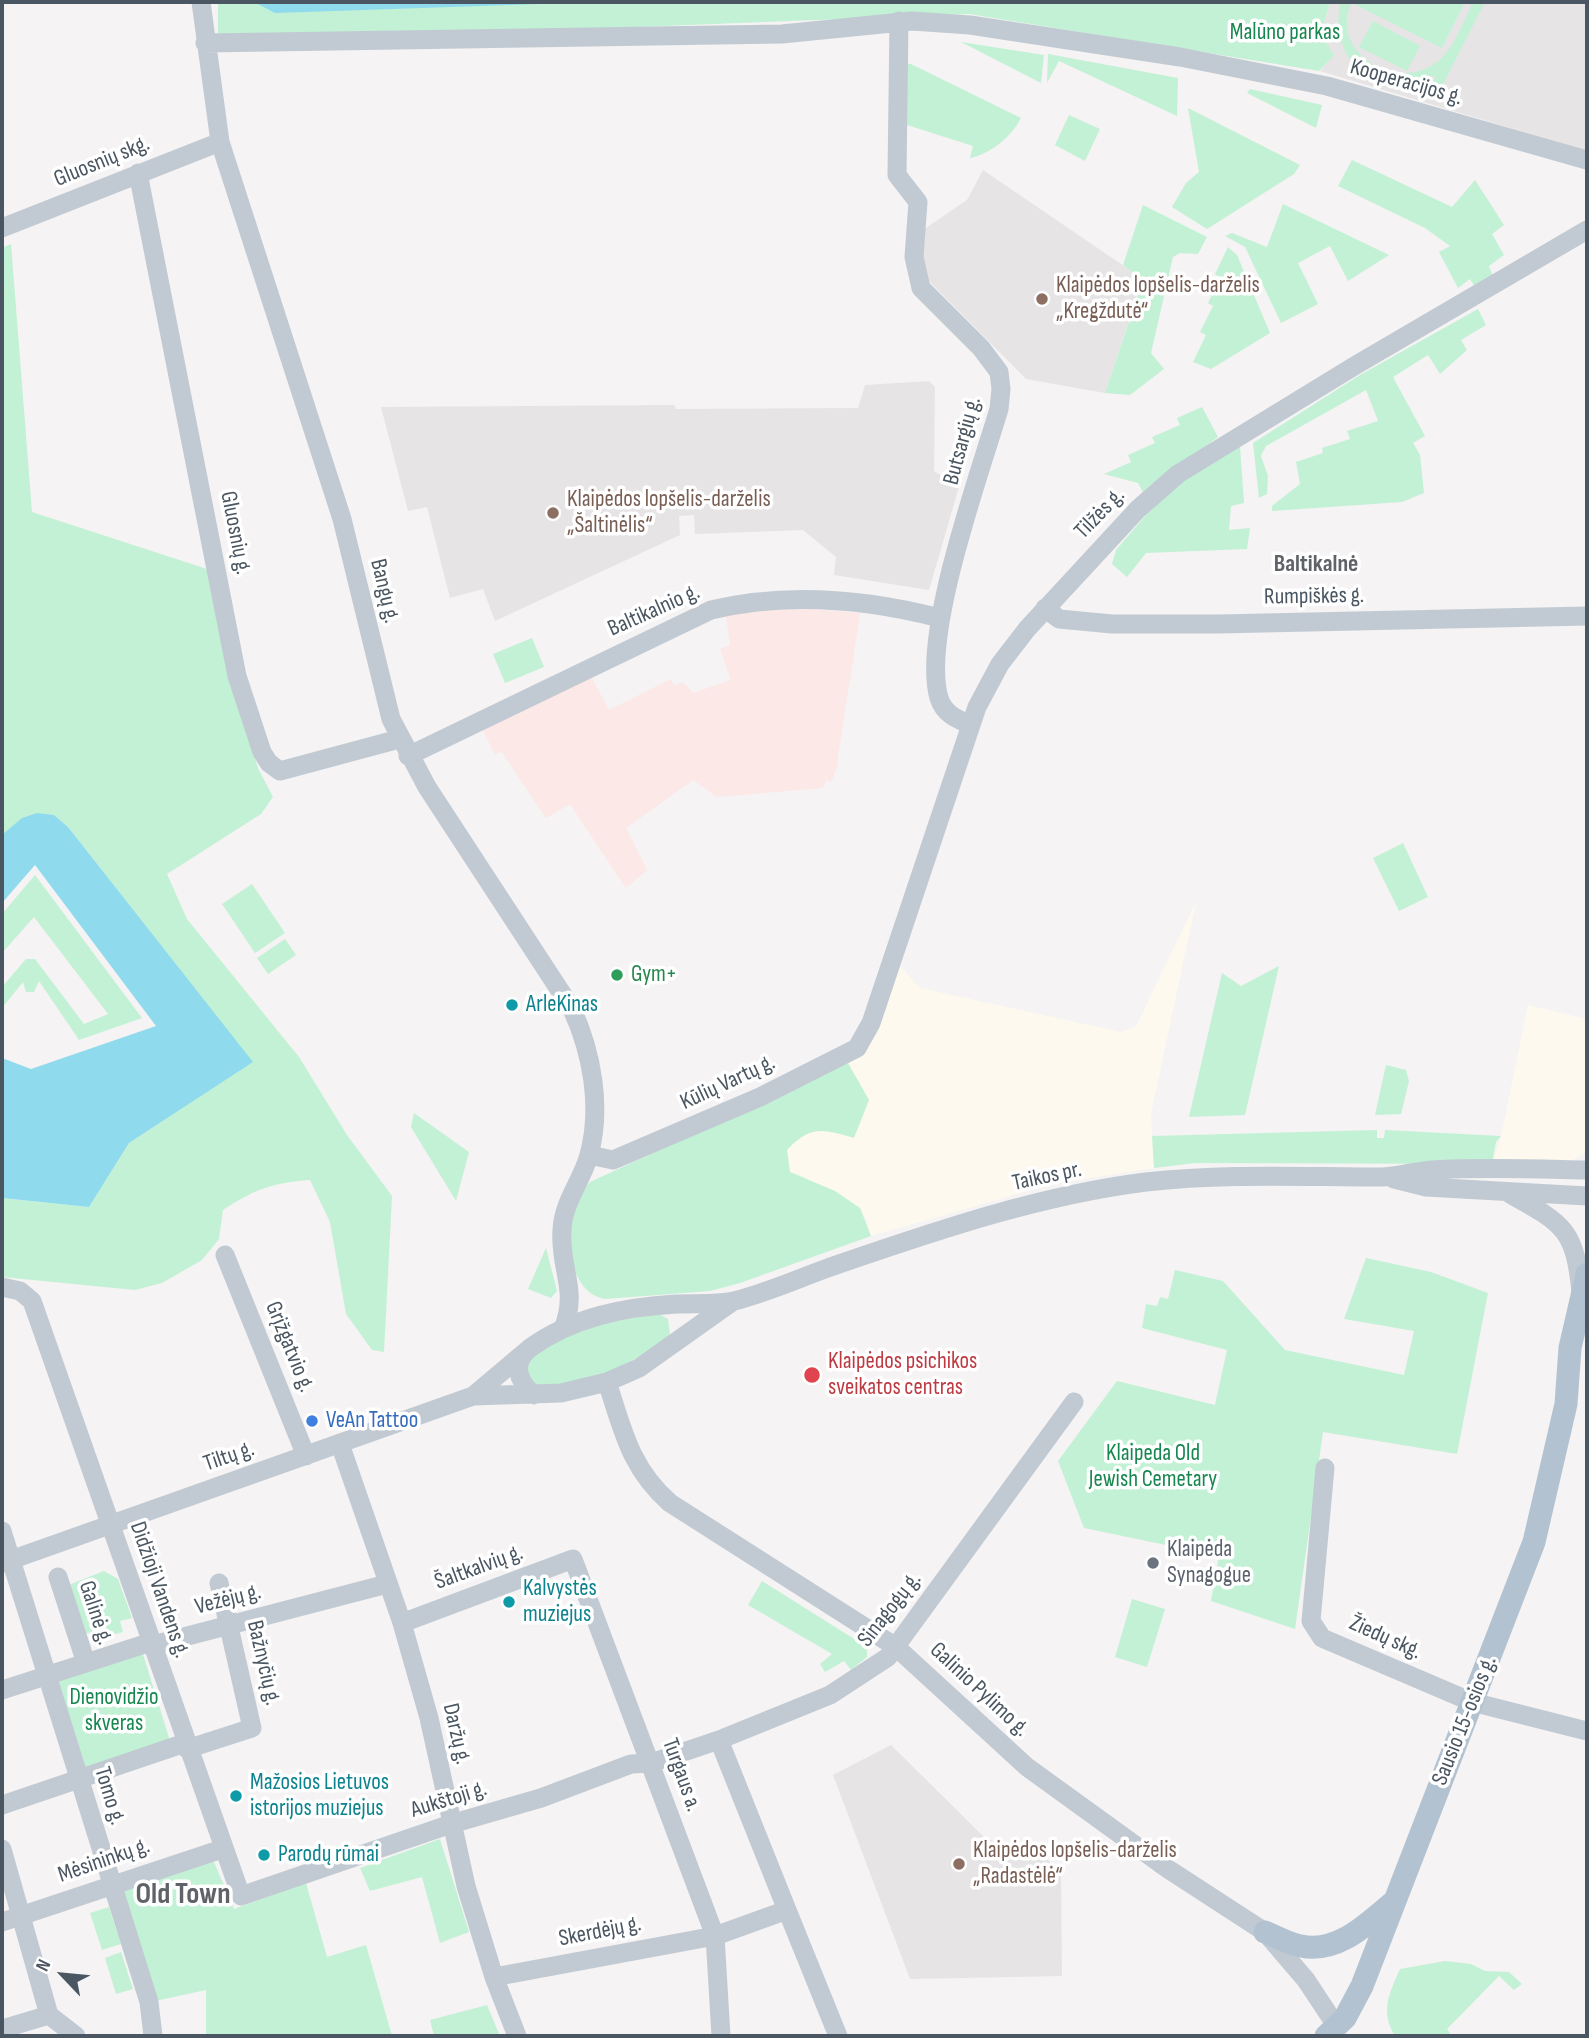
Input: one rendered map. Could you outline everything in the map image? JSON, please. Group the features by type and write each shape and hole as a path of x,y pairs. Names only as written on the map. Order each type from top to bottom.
{"main road":[{"name":"Sausio 15-osios g.","path":"1337,2033 1362,1986 1534,1542 1566,1405 1570,1348 1587,1274"},
{"name":"Sausio 15-osios g.","path":"1566,1405 1587,1357"},
{"path":"1265,1933 1301,1946 1320,1947 1350,1936 1392,1903"}],"street":[{"name":"Bangų g.","path":"201,2 220,142 342,519 383,690 404,747 572,1009 588,1047 592,1073 593,1129 589,1155"},
{"name":"Kooperacijos g.","path":"205,43 782,34 900,21 970,25 1180,57 1327,86 1587,160"},
{"name":"Butsargių g.","path":"900,21 897,175 918,202 914,257 921,288 981,348 999,372 1001,389 999,410 940,618 936,657 939,700 947,713 971,724"},
{"name":"Gluosnių skg.","path":"2,229 220,142"},
{"name":"Gluosnių g.","path":"138,173 237,676 262,752 269,763 281,771 404,747"},
{"name":"Tilžės g.","path":"871,1023 971,724 1000,664 1045,608 1138,509 1178,474 1356,365 1587,230"},
{"name":"Baltikalnio g.","path":"404,747 711,610 733,605 825,599 881,605 940,618"},
{"name":"Rumpiškės g.","path":"1045,608 1059,619 1112,624 1587,616"},
{"name":"Kūlių Vartų g.","path":"589,1155 613,1160 760,1097 857,1048 871,1023"},
{"path":"563,1329 572,1298 561,1250 562,1227 566,1207 589,1155"},
{"name":"Taikos pr.","path":"607,1382 639,1368 732,1302 933,1231 995,1213 1127,1185 1194,1178 1278,1175 1385,1177 1431,1170 1587,1170"},
{"name":"Taikos pr.","path":"1385,1177 1426,1187 1587,1196"},
{"path":"1506,1192 1556,1221 1566,1232 1578,1267 1581,1300"},
{"name":"Grįžgatvio g.","path":"225,1255 306,1457"},
{"path":"567,1273 582,1294 608,1312"},
{"name":"Didžioji Vandens g.","path":"2,1287 20,1291 32,1301 222,1849 241,1896"},
{"name":"Taikos pr.","path":"608,1312 658,1305 732,1302"},
{"path":"658,1305 678,1319 677,1334 672,1344"},
{"name":"Tiltų g.","path":"473,1396 528,1350 563,1329 608,1312"},
{"path":"528,1350 519,1364 518,1376 522,1385 534,1395"},
{"name":"Tiltų g.","path":"6,1562 473,1396 534,1395 583,1390 607,1382"},
{"name":"Galinio Pylimo g.","path":"607,1382 639,1470 653,1488 670,1503 896,1647 1034,1773 1168,1869 1265,1933 1306,1980 1337,2033"},
{"name":"Sinagogų g.","path":"641,1764 719,1740 830,1695 880,1665 896,1647 1074,1402"},
{"name":"Daržų g.","path":"340,1444 402,1623 429,1718 451,1824 494,1977 517,2036"},
{"name":"Žiedų skg.","path":"1325,1468 1311,1621 1322,1637 1472,1702 1587,1731"},
{"name":"Tomo g.","path":"2,1531 6,1562 47,1675 149,2002 153,2036"},
{"name":"Šaltkalvių g.","path":"402,1623 573,1559"},
{"name":"Turgaus a.","path":"573,1559 641,1764 715,1936 721,2036"},
{"name":"Galinė g.","path":"58,1577 86,1663"},
{"name":"Bažnyčių g.","path":"2,1805 78,1779 252,1728 219,1583"},
{"name":"Vežėjų g.","path":"2,1690 145,1644 153,1645 387,1584"},
{"path":"719,1740 838,2036"},
{"name":"Aukštoji g.","path":"241,1896 451,1824 541,1798 641,1764"},
{"path":"2,1849 60,2029 2,2029"},
{"name":"Mėsininkų g.","path":"2,1922 111,1883 222,1849"},
{"path":"715,1936 787,1910"},
{"name":"Skerdėjų g.","path":"494,1977 715,1936"}],"shaded area":[{"path":"1330,2 1587,2 1587,151 1320,71 1333,55 1321,35"},
{"name":"Klaipėdos lopšelis-darželis „Kregždutė“","path":"983,170 1143,279 1105,393 1026,379 926,278 920,232 967,200"},
{"path":"929,381 935,387 934,471 959,487 929,590 834,575 836,557 803,530 695,534 694,515 679,516 680,535 495,621 483,589 450,598 427,507 408,511 381,407 674,405 676,409 858,408 865,385"},
{"path":"811,609 860,613 836,770 831,782 826,780 823,788 717,797 693,780 626,828 647,870 626,888 570,804 546,818 501,751 495,755 482,728 589,673 609,710 671,679 674,686 683,682 693,693 731,680 720,649 730,645 726,616 753,611"},
{"path":"1196,902 1151,1114 1154,1168 1052,1184 871,1236 865,1216 801,1175 790,1172 787,1150 802,1134 825,1130 854,1137 869,1100 848,1063 876,1035 900,966 920,988 1121,1032 1136,1026"},
{"path":"1528,1005 1587,1019 1587,1152 1573,1160 1492,1164 1501,1136"},
{"name":"Klaipėdos lopšelis-darželis „Radastėlė“","path":"891,1745 986,1839 1042,1853 1061,1875 1062,1976 910,1979 833,1775"}],"green space":[{"name":"Malūno parkas","path":"218,2 1330,2 1321,35 1334,55 1319,71 969,14 587,29 218,35"},
{"path":"1340,2 1352,2 1347,20 1349,37 1357,51 1386,70 1403,73 1421,71 1437,62 1454,42 1473,2 1485,2 1438,94 1430,89 1436,75 1415,82 1395,84 1378,81 1362,73 1342,44"},
{"path":"1358,2 1465,2 1442,48 1356,5"},
{"path":"1373,21 1420,46 1407,71 1359,47"},
{"path":"961,42 1044,55 1041,83"},
{"path":"1048,54 1178,78 1177,116 1059,61 1047,83"},
{"path":"904,64 911,64 1021,118 1000,143 986,153 970,158 973,146 907,125"},
{"path":"1250,89 1322,105 1316,128 1247,93"},
{"path":"1188,108 1300,165 1294,174 1207,229 1172,207 1186,183 1199,172"},
{"path":"1069,115 1100,129 1085,161 1055,145"},
{"path":"1352,160 1452,207 1475,180 1504,225 1492,234 1504,255 1489,266 1493,277 1476,289 1470,279 1458,288 1439,252 1450,246 1425,228 1338,186"},
{"path":"1283,204 1389,255 1348,281 1330,246 1298,263 1318,304 1281,323 1245,247 1225,236 1232,233 1267,247"},
{"path":"1143,205 1207,237 1198,254 1180,253 1173,257 1151,353 1164,369 1130,395 1105,393 1143,280 1123,265"},
{"path":"11,244 32,512 210,570 231,681 258,768 273,797 261,814 167,874 187,919 299,1057 347,1135 392,1196 384,1352 372,1350 346,1314 330,1222 310,1180 264,1188 223,1210 219,1239 202,1260 162,1283 135,1290 2,1277 2,1198 89,1207 129,1143 252,1062 68,827 54,815 2,835 2,248"},
{"path":"1228,247 1237,255 1270,333 1211,369 1193,362 1206,335 1200,332 1213,306 1208,303 1220,277 1215,274"},
{"path":"1478,309 1486,325 1461,340 1467,350 1440,374 1428,355 1393,377 1425,436 1413,443 1420,455 1424,493 1402,502 1272,511 1272,506 1300,484 1296,462 1323,453 1322,448 1350,439 1347,431 1378,421 1366,390 1266,446 1261,456 1268,476 1267,494 1259,498 1253,443 1360,375"},
{"path":"1202,407 1218,437 1144,494 1138,483 1104,474 1131,462 1128,455 1155,443 1152,437 1180,425 1177,418"},
{"path":"1240,446 1244,503 1231,506 1229,530 1250,528 1247,549 1146,553 1127,577 1112,564 1116,550 1169,488"},
{"path":"532,638 544,667 505,683 493,654"},
{"path":"1403,843 1428,897 1399,911 1373,858"},
{"path":"35,875 142,1018 79,1040 39,981 34,992 26,992 23,982 2,1008 2,987 26,959 35,959 84,1024 108,1014 34,917 2,953 2,914"},
{"path":"252,884 285,933 255,953 222,904"},
{"path":"285,939 296,955 268,974 257,958"},
{"path":"1279,966 1245,1115 1189,1117 1222,973 1241,986"},
{"path":"848,1063 869,1100 854,1138 818,1131 803,1136 787,1150 790,1172 835,1191 860,1208 871,1236 740,1283 710,1291 605,1299 593,1295 584,1287 572,1263 569,1235 574,1206 590,1182"},
{"path":"1386,1065 1406,1070 1409,1081 1401,1114 1375,1115"},
{"path":"414,1113 469,1152 456,1201 411,1127"},
{"path":"1377,1130 1377,1138 1384,1138 1385,1130 1501,1136 1496,1142 1492,1164 1195,1163 1154,1168 1152,1136"},
{"path":"546,1248 557,1291 551,1298 528,1289"},
{"name":"Klaipeda Old Jewish Cemetary","path":"1366,1258 1431,1272 1488,1293 1457,1454 1323,1432 1295,1629 1211,1601 1219,1556 1084,1528 1058,1461 1117,1381 1215,1405 1227,1350 1142,1328 1146,1304 1157,1306 1160,1297 1168,1299 1175,1270 1223,1281 1285,1350 1404,1375 1414,1331 1344,1319"},
{"path":"659,1314 668,1319 670,1334 622,1366 602,1375 560,1386 542,1386 527,1381 529,1359 546,1348 576,1333 606,1323"},
{"path":"104,1571 118,1579 132,1618 120,1621 123,1632 98,1639 95,1631 81,1635 66,1586"},
{"path":"762,1581 867,1647 867,1657 851,1670 844,1661 825,1672 820,1664 832,1654 748,1605"},
{"path":"1132,1599 1165,1609 1147,1667 1115,1657"},
{"name":"Dienovidžio skveras","path":"142,1651 170,1741 86,1769 55,1679"},
{"path":"440,1839 469,1932 440,1943 422,1877 370,1891 360,1868"},
{"path":"214,1862 234,1909 306,1883 327,1957 366,1945 392,2036 206,2036 206,1990 155,2001 120,1887 187,1865"},
{"path":"109,1907 121,1944 102,1950 90,1913"},
{"path":"121,1952 133,1989 116,1994 105,1958"},
{"path":"1445,1961 1471,1964 1485,1971 1509,1972 1522,1984 1514,1990 1499,1976 1447,2029 1452,2036 1395,2036 1390,2027 1387,2010 1400,1969"},
{"path":"487,2005 500,2036 434,2036 430,2020"}],"water":[{"path":"254,2 598,2 275,13"},
{"path":"37,813 54,815 68,827 253,1062 129,1143 89,1207 2,1198 2,1058 31,1069 156,1026 35,865 2,903 2,835 22,818"}],"place":[{"name":"Klaipėdos lopšelis-darželis „Kregždutė“","path":"1042,299"},
{"name":"Klaipėdos lopšelis-darželis „Šaltinėlis“","path":"553,513"},
{"name":"Gym+","path":"617,975"},
{"name":"ArleKinas","path":"512,1005"},
{"name":"Klaipėdos psichikos sveikatos centras","path":"812,1375"},
{"name":"VeAn Tattoo","path":"312,1421"},
{"name":"Klaipėda Synagogue","path":"1153,1563"},
{"name":"Kalvystės muziejus","path":"509,1602"},
{"name":"Mažosios Lietuvos istorijos muziejus","path":"236,1796"},
{"name":"Parodų rūmai","path":"264,1855"},
{"name":"Klaipėdos lopšelis-darželis „Radastėlė“","path":"959,1864"}],"district":[{"name":"Baltikalnė","path":"1316,565"},
{"name":"Old Town","path":"183,1895"}]}
